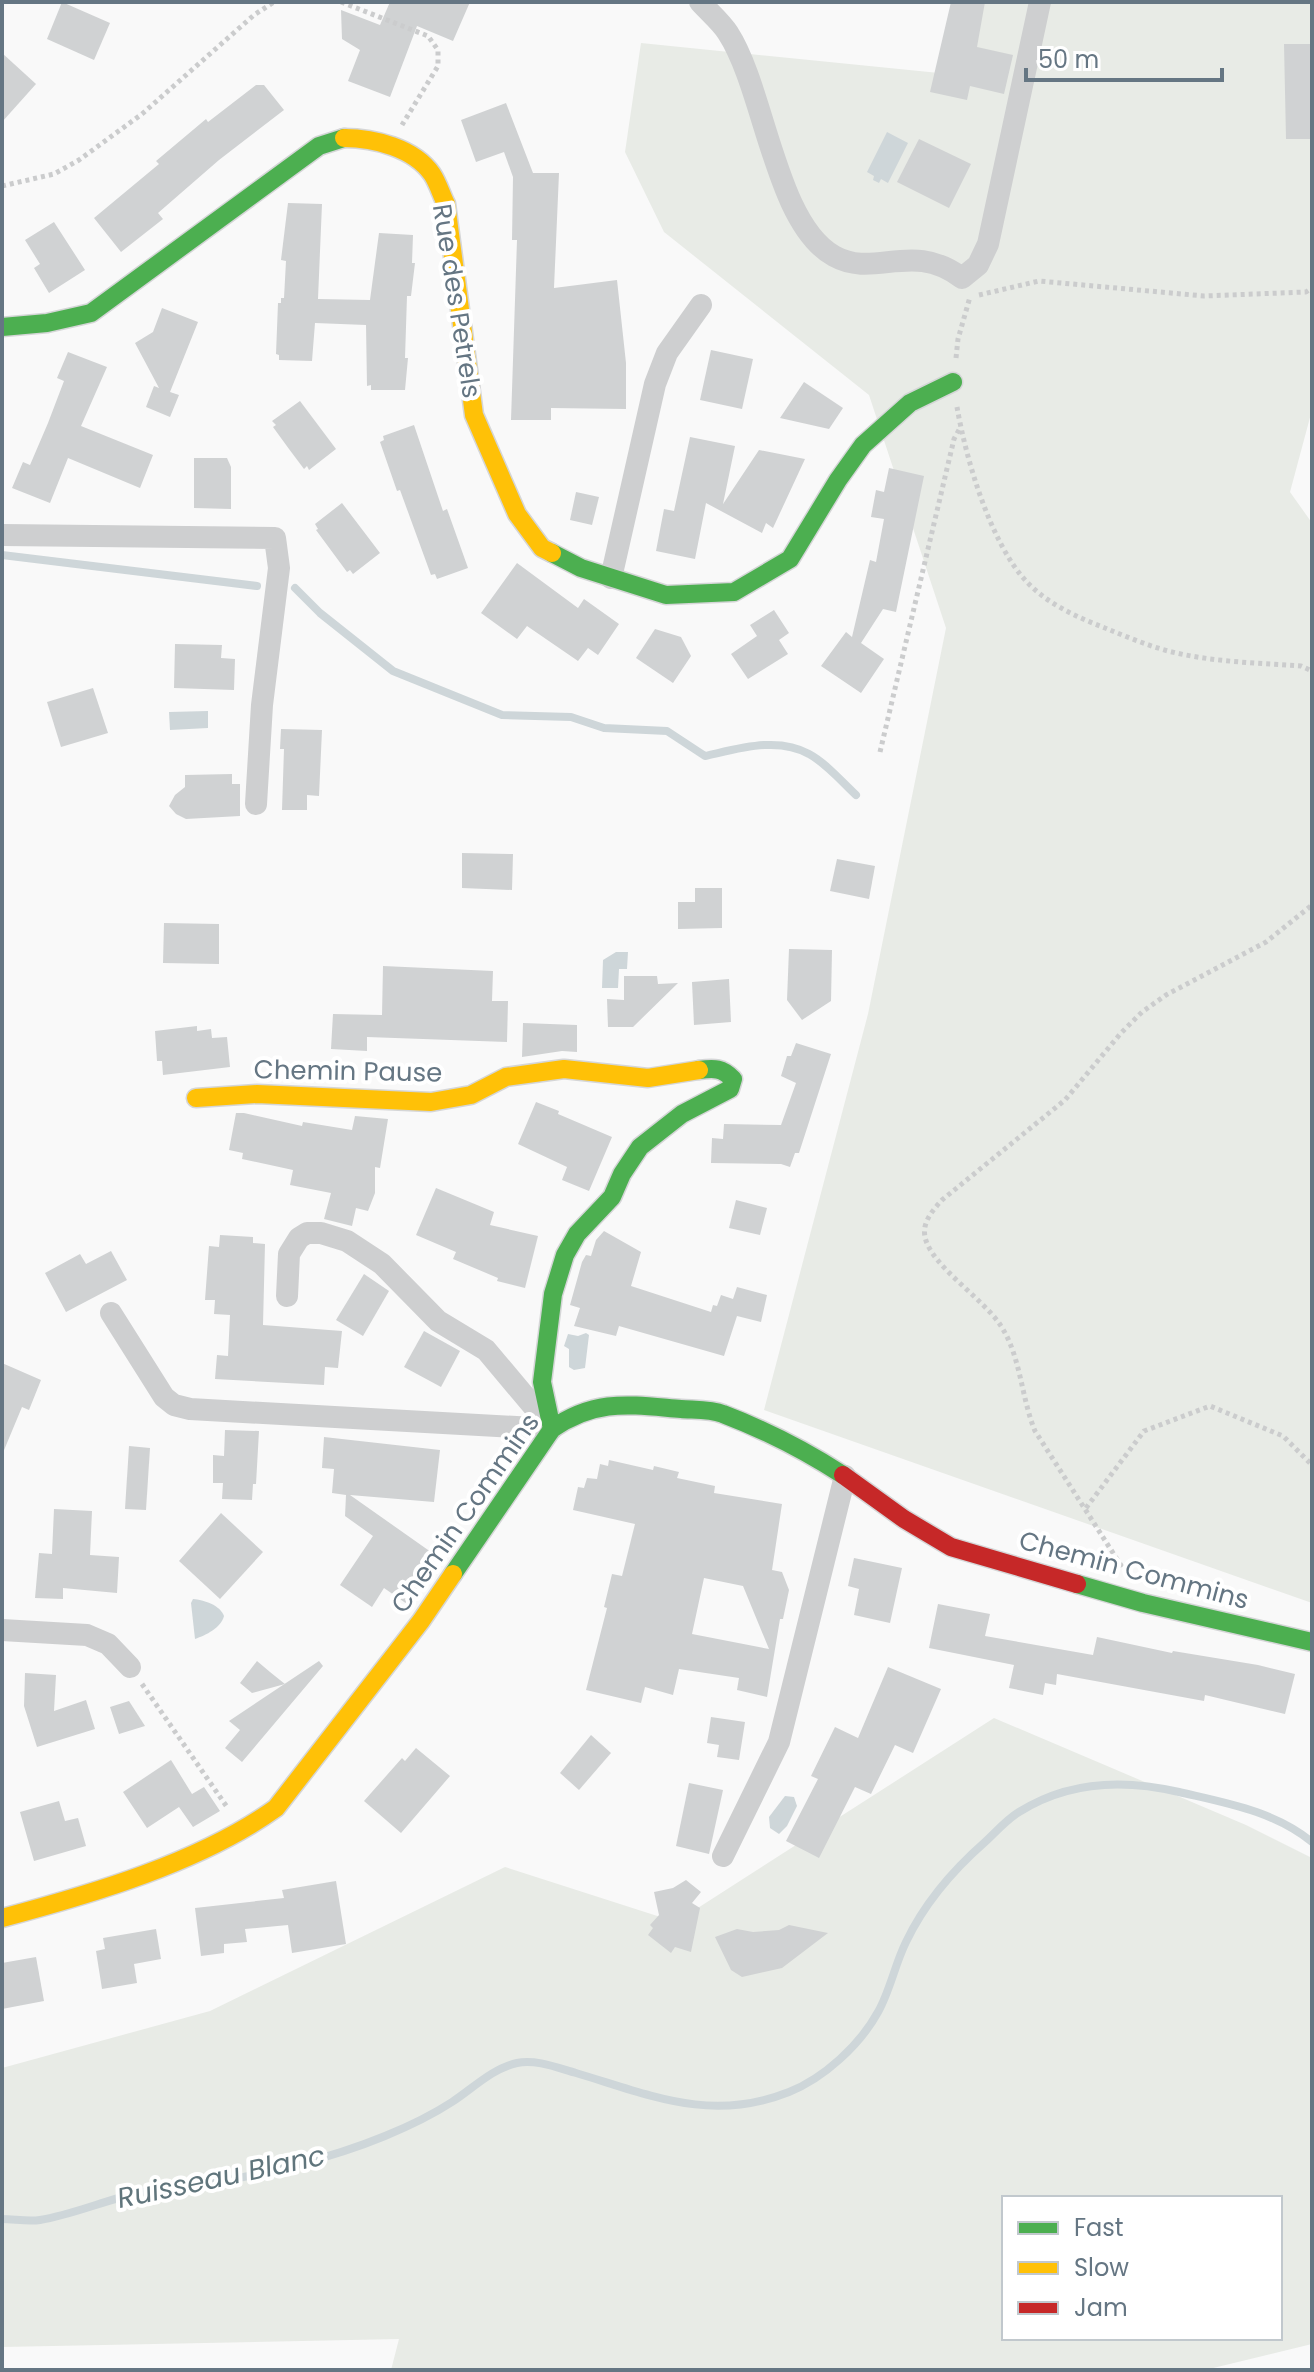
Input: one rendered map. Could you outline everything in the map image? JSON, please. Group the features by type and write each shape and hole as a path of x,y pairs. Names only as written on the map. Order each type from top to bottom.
{"street":[{"path":"700,2 728,33 750,83 790,197 800,220 816,240 834,256 862,264 928,260 947,267 966,288 988,244 1040,2"},
{"name":"Rue des Petrels","path":"2,327 60,323 91,313 319,146 344,138 367,138 412,155 431,173 446,204 474,415 517,514 542,548 581,568 666,595 734,592 790,559 863,445 910,403 953,382"},
{"path":"611,578 655,384 667,353 701,305"},
{"path":"2,535 275,538 279,568 262,705 256,804"},
{"name":"Chemin Pause","path":"196,1098 257,1094 431,1102 471,1095 506,1077 525,1073 564,1069 648,1078 708,1068 724,1070 733,1079 730,1089 682,1114 640,1147 622,1174 612,1197 577,1234 565,1255 553,1294 542,1382 552,1429"},
{"path":"287,1296 289,1254 299,1238 307,1233 321,1233 347,1241 382,1264 438,1321 486,1350 552,1429"},
{"path":"111,1313 164,1397 174,1405 190,1409 552,1429"},
{"name":"Chemin Commins","path":"2,1918 60,1903 181,1860 243,1831 276,1808 421,1621 552,1429 569,1417 591,1408 619,1404 720,1412 805,1451 904,1519 951,1547 1143,1603 1312,1642"},
{"path":"723,1856 779,1742 845,1476"},
{"path":"2,1630 87,1635 108,1644 130,1667"}],"path":[{"path":"2,186 54,174 79,160 142,114 254,15 274,2"},
{"path":"341,2 428,36 438,50 438,66 389,147"},
{"path":"1312,288 1306,292 1204,296 1039,281 966,288 953,382 961,427 988,519 1004,551 1026,582 1053,603 1084,619 1167,651 1218,660 1301,666 1312,671"},
{"path":"880,752 954,439 961,427"},
{"path":"1143,1603 1035,1431 1013,1351 1002,1327 930,1252 924,1235 928,1217 942,1200 1065,1100 1142,1012 1166,995 1266,942 1312,905"},
{"path":"1086,1509 1144,1431 1210,1406 1283,1436 1312,1465"},
{"path":"130,1667 243,1831"}],"shaded area":[{"path":"982,2 1312,2 1312,410 1290,492 1312,523 1312,1603 764,1410 868,1014 946,628 869,395 664,232 625,152 641,43 949,74"},
{"path":"887,132 908,143 888,183 881,179 879,183 867,172"},
{"path":"208,711 208,728 170,730 169,712"},
{"path":"616,952 628,952 627,969 619,969 618,988 602,988 603,960"},
{"path":"568,1334 578,1336 589,1335 585,1368 574,1370 569,1367 569,1349 564,1346"},
{"path":"193,1599 215,1606 224,1616 216,1627 195,1639 191,1603"},
{"path":"994,1718 1246,1825 1312,1858 1312,2344 1205,2370 391,2370 399,2339 2,2347 2,2068 210,2011 505,1867 676,1922"},
{"path":"785,1796 794,1797 797,1806 787,1826 779,1834 770,1828 769,1817"}],"building":[{"path":"62,2 110,23 94,60 47,39"},
{"path":"390,2 470,2 453,41 417,26 390,97 348,81 360,50 342,39 341,10 380,25"},
{"path":"951,2 985,2 977,47 1013,55 1004,94 970,86 967,100 930,92"},
{"path":"1284,44 1312,44 1312,139 1286,139"},
{"path":"2,53 36,84 2,122"},
{"path":"256,85 264,85 284,110 219,160 158,213 163,219 121,252 94,218 159,164 156,161 206,119 208,122"},
{"path":"506,103 533,173 559,173 554,288 617,280 626,363 626,409 551,408 551,420 511,420 517,240 512,240 513,177 504,152 476,162 461,120"},
{"path":"919,139 971,164 949,208 897,182"},
{"path":"288,203 322,204 318,299 370,300 379,233 413,235 412,263 415,263 411,296 407,296 405,390 371,390 371,385 367,386 366,325 315,323 312,361 279,360 276,354 278,303 284,298 286,261 281,260"},
{"path":"54,222 85,270 49,293 34,268 40,264 25,240"},
{"path":"162,308 198,322 170,392 179,395 170,417 146,407 154,386 159,388 135,343 153,332"},
{"path":"711,350 753,359 742,409 700,400"},
{"path":"68,352 107,367 81,426 153,455 140,488 68,458 50,503 12,488 23,462 30,465 48,423 64,381 57,378"},
{"path":"804,382 843,408 829,429 780,418"},
{"path":"300,401 336,449 309,470 307,466 304,469 273,427 276,425 272,421"},
{"path":"414,425 443,511 447,509 468,568 437,579 435,574 431,575 380,442 384,440 383,436"},
{"path":"690,437 735,446 723,504 759,450 805,459 773,528 766,523 762,533 706,503 695,559 656,551 664,509 674,511"},
{"path":"194,458 227,458 231,467 231,509 194,508"},
{"path":"889,468 924,476 896,612 883,609 861,643 884,659 861,693 821,666 846,632 852,637 870,560 876,562 884,519 871,517 876,490 884,492"},
{"path":"576,492 599,497 592,525 570,520"},
{"path":"342,503 380,553 353,574 350,570 347,572 316,530 315,524"},
{"path":"517,563 578,608 584,599 619,624 598,655 588,648 578,661 527,626 517,639 481,613"},
{"path":"774,610 789,633 779,640 788,654 748,679 731,654 757,636 750,625"},
{"path":"655,629 681,637 691,656 673,683 636,658"},
{"path":"175,644 222,645 221,658 235,659 234,690 174,688"},
{"path":"93,688 108,733 61,747 47,702"},
{"path":"281,729 322,730 319,796 307,795 307,810 282,810 284,749 280,749"},
{"path":"232,774 232,784 240,784 240,816 186,819 169,806 175,795 185,787 185,775"},
{"path":"462,853 513,854 512,890 462,888"},
{"path":"837,859 875,866 869,899 830,891"},
{"path":"695,888 722,888 722,928 678,929 678,902 695,902"},
{"path":"164,923 219,924 219,964 163,963"},
{"path":"789,949 832,950 831,1001 802,1020 787,1000"},
{"path":"383,966 493,971 492,1001 508,1001 507,1042 367,1037 367,1051 331,1049 333,1014 382,1015"},
{"path":"624,976 657,976 658,984 678,983 633,1027 608,1027 607,999 624,1000"},
{"path":"729,979 731,1022 694,1025 692,982"},
{"path":"523,1023 577,1025 577,1052 522,1057"},
{"path":"197,1026 197,1031 211,1029 212,1038 227,1037 230,1067 163,1075 162,1061 157,1061 155,1031"},
{"path":"796,1043 831,1054 799,1153 795,1153 790,1167 781,1164 711,1163 712,1138 723,1139 724,1124 781,1125 796,1083 781,1076 787,1056 791,1056"},
{"path":"536,1102 612,1137 589,1191 562,1180 567,1167 518,1144"},
{"path":"236,1113 302,1126 303,1122 352,1130 355,1116 388,1119 380,1168 375,1167 375,1193 368,1211 356,1208 352,1226 324,1219 331,1193 290,1185 293,1170 242,1159 243,1153 229,1150"},
{"path":"436,1188 494,1212 490,1225 538,1236 525,1288 497,1281 498,1278 453,1259 456,1252 416,1235"},
{"path":"736,1200 767,1208 760,1235 729,1228"},
{"path":"604,1231 641,1252 631,1286 711,1312 721,1295 733,1299 737,1287 767,1295 761,1322 737,1316 724,1356 619,1326 616,1336 574,1326 580,1308 570,1305 582,1262 586,1255 591,1256 596,1240"},
{"path":"220,1235 253,1237 253,1243 265,1244 263,1325 342,1331 338,1368 325,1367 324,1385 215,1379 217,1355 228,1356 230,1315 214,1314 215,1300 205,1300 209,1246 219,1247"},
{"path":"111,1251 127,1280 66,1312 45,1273 80,1254 86,1264"},
{"path":"364,1274 389,1291 363,1336 336,1320"},
{"path":"424,1331 460,1351 441,1387 404,1367"},
{"path":"2,1363 41,1380 29,1410 22,1407 2,1455"},
{"path":"225,1430 259,1431 252,1500 222,1499 223,1483 213,1483 213,1455 224,1456"},
{"path":"324,1437 440,1450 434,1502 350,1495 438,1557 407,1604 384,1588 372,1607 340,1585 373,1536 345,1516 346,1495 332,1493 334,1469 322,1468"},
{"path":"129,1446 150,1448 146,1510 125,1509"},
{"path":"609,1460 653,1470 654,1466 679,1472 677,1478 715,1486 714,1493 782,1504 772,1570 782,1572 789,1590 783,1619 780,1619 767,1697 737,1690 739,1678 679,1669 673,1695 645,1687 641,1703 586,1690 607,1608 604,1607 612,1574 622,1576 635,1524 573,1510 578,1487 584,1488 587,1478 597,1479 600,1464 608,1466","holes":["704,1578 743,1586 769,1649 692,1634"]},
{"path":"54,1509 92,1511 90,1555 119,1557 117,1593 63,1588 63,1599 35,1598 39,1553 52,1554"},
{"path":"221,1513 263,1552 220,1599 179,1561"},
{"path":"854,1558 902,1568 890,1623 854,1615 859,1589 848,1586"},
{"path":"938,1604 990,1614 985,1636 1093,1655 1097,1637 1295,1674 1285,1714 1205,1695 1204,1701 1057,1674 1056,1685 1045,1683 1043,1695 1009,1688 1014,1665 929,1648"},
{"path":"257,1661 285,1684 252,1693 240,1683"},
{"path":"319,1661 323,1666 242,1762 225,1748 240,1730 229,1721"},
{"path":"888,1667 941,1689 913,1753 895,1745 871,1794 855,1787 819,1858 786,1841 818,1779 811,1776 835,1727 858,1738"},
{"path":"25,1673 56,1675 54,1711 86,1700 95,1729 37,1747 24,1706"},
{"path":"129,1701 145,1726 119,1734 110,1707"},
{"path":"711,1717 745,1722 739,1760 717,1757 719,1745 707,1743"},
{"path":"591,1735 611,1753 579,1790 560,1773"},
{"path":"416,1748 450,1776 401,1833 364,1801 402,1758 405,1761"},
{"path":"171,1760 192,1794 204,1787 220,1811 193,1827 179,1807 147,1828 123,1792"},
{"path":"689,1783 723,1790 709,1854 676,1846"},
{"path":"59,1801 65,1821 78,1818 86,1846 34,1861 20,1812"},
{"path":"686,1880 701,1892 692,1903 700,1908 691,1952 675,1947 671,1953 648,1935 653,1928 650,1925 659,1915 654,1892 673,1888"},
{"path":"336,1881 346,1944 292,1953 288,1925 245,1929 247,1942 224,1944 224,1953 201,1956 195,1908 284,1898 282,1890"},
{"path":"789,1925 828,1933 782,1968 742,1977 731,1970 715,1937 737,1929 753,1932 779,1930"},
{"path":"156,1929 161,1959 134,1964 137,1983 102,1989 96,1951 105,1949 103,1938"},
{"path":"36,1957 44,2001 2,2009 2,1963"}],"waterway":[{"path":"2,555 257,586"},
{"path":"295,588 320,613 393,671 502,715 571,717 604,728 667,731 705,756 757,746 784,746 815,758 856,795"},
{"name":"Ruisseau Blanc","path":"2,2219 40,2220 142,2192 225,2181 318,2159 411,2125 452,2102 491,2074 517,2063 547,2065 655,2097 707,2105 760,2101 789,2092 828,2069 861,2036 882,2004 913,1927 951,1876 1014,1815 1057,1794 1117,1784 1158,1788 1266,1815 1312,1842"}],"traffic: fast":[{"path":"2,327 47,323 91,313 319,146 344,138"},
{"path":"552,553 581,568 666,595 734,592 790,559 863,445 910,403 953,382"},
{"path":"552,1429 542,1382 553,1294 565,1255 577,1234 612,1197 622,1174 640,1147 682,1114 730,1089 733,1079 722,1071 699,1070"},
{"path":"453,1574 552,1429 568,1419 599,1408 630,1405 718,1412 785,1442 843,1475"},
{"path":"1077,1584 1143,1603 1312,1642"}],"traffic: slow":[{"path":"344,138 368,140 404,151 424,165 436,181 446,204 474,415 517,514 542,548 552,553"},
{"path":"196,1098 257,1094 431,1102 471,1095 506,1077 564,1069 648,1078 699,1070"},
{"path":"2,1918 108,1887 180,1860 214,1845 276,1808 421,1621 453,1574"}],"traffic: jam":[{"path":"843,1475 904,1519 951,1547 1077,1584"}]}
